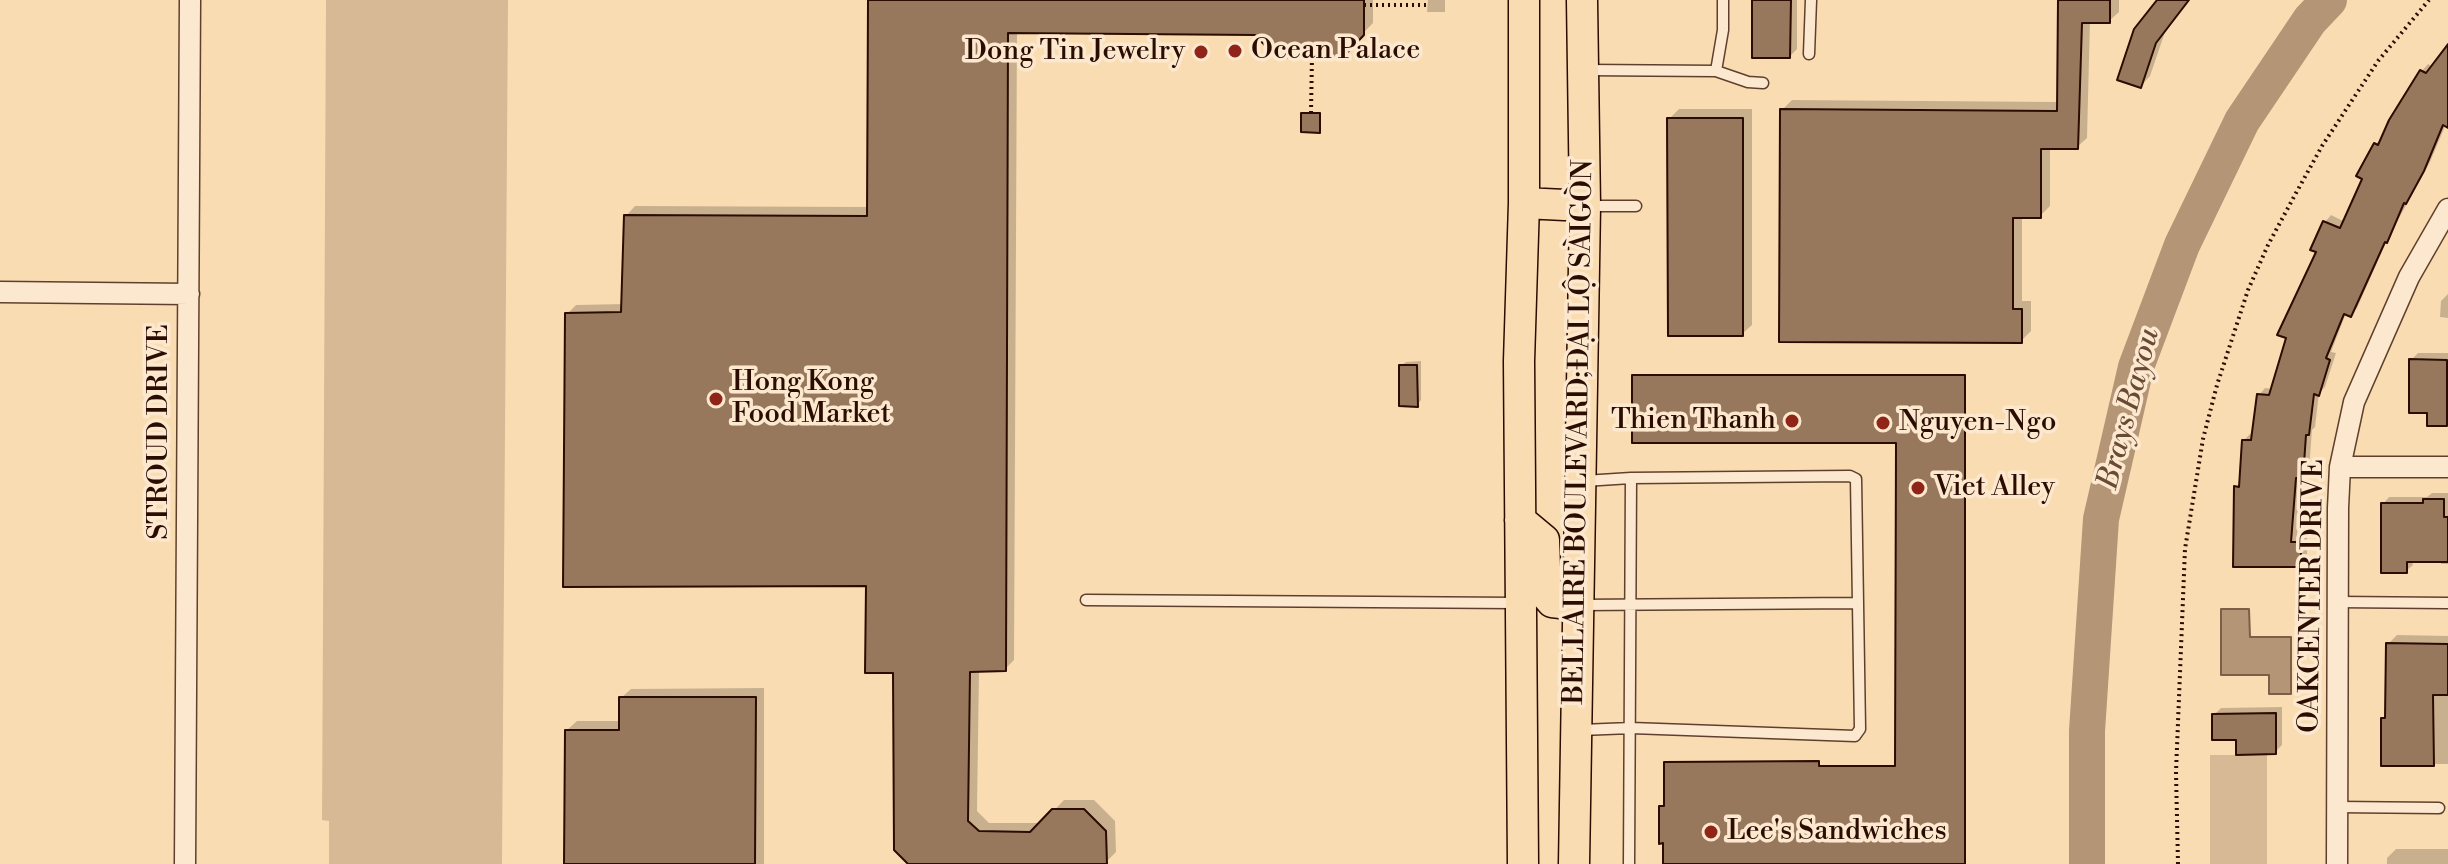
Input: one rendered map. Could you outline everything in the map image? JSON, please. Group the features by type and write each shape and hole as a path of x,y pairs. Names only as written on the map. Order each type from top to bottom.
{"main road":[{"name":"BELLAIRE BOULEVARD;ĐẠI LỘ SÀIGÒN","path":"1523,864 1519,361 1524,203 1524,0"},
{"name":"BELLAIRE BOULEVARD;ĐẠI LỘ SÀIGÒN","path":"1574,864 1585,206 1582,0"},
{"path":"1524,203 1585,206"},
{"path":"1520,520 1544,540 1546,595 1552,602 1578,605"}],"street":[{"name":"STROUD DRIVE","path":"185,864 190,0"},
{"name":"OAKCENTER DRIVE","path":"2337,864 2340,467 2354,402 2409,277 2448,209"},
{"path":"0,292 189,294"},
{"path":"2340,467 2448,467"}],"lane":[{"path":"1716,71 1723,30 1723,0"},
{"path":"1809,54 1811,0"},
{"path":"1583,70 1716,71 1748,82 1763,83"},
{"path":"1585,206 1636,206"},
{"path":"1575,731 1631,728 1858,735 1856,479 1850,476 1580,481"},
{"path":"1629,864 1631,478"},
{"path":"1086,600 1521,603"},
{"path":"2338,602 2448,603"},
{"path":"1578,605 1857,603"},
{"path":"2337,807 2439,808"}],"path":[{"path":"2178,864 2176,772 2185,549 2201,451 2217,385 2248,290 2296,193 2322,146 2378,61 2429,0"},
{"path":"1364,5 1426,5"},
{"path":"1311,113 1312,56"}],"shaded area":[{"path":"326,0 508,0 502,864 329,864 329,821 322,820"},
{"path":"2221,609 2249,609 2250,637 2291,637 2291,694 2269,694 2269,675 2221,675"},
{"path":"2210,755 2267,755 2267,864 2210,864"}],"building":[{"path":"868,0 1364,0 1364,35 1344,56 1277,58 1255,35 1008,33 1006,671 970,672 968,821 979,831 1030,832 1052,809 1084,809 1106,831 1107,864 908,864 894,850 893,673 865,673 866,586 563,587 565,313 621,312 624,215 867,216"},
{"path":"1752,0 1791,0 1790,58 1752,58"},
{"path":"2058,0 2110,0 2110,23 2082,23 2078,149 2041,149 2041,218 2013,218 2013,309 2022,309 2022,343 1779,342 1780,109 2057,111"},
{"path":"2157,0 2189,0 2156,43 2141,88 2117,80 2134,29"},
{"path":"2448,44 2448,128 2443,125 2424,171 2404,203 2351,317 2344,314 2326,358 2330,360 2319,396 2314,394 2309,435 2306,435 2303,478 2296,478 2291,542 2301,542 2301,567 2233,567 2234,486 2239,487 2242,440 2251,440 2257,394 2269,395 2286,338 2277,335 2316,252 2310,250 2323,221 2340,228 2362,179 2356,176 2374,143 2378,145 2389,120 2420,70 2426,73"},
{"path":"1301,113 1320,113 1320,133 1301,132"},
{"path":"1667,118 1743,118 1743,336 1668,336"},
{"path":"2409,359 2447,360 2447,426 2427,426 2427,413 2409,413"},
{"path":"1399,365 1417,365 1418,407 1399,406"},
{"path":"1632,375 1965,375 1965,864 1663,864 1663,843 1659,844 1659,806 1664,806 1664,762 1819,761 1819,766 1895,766 1896,443 1632,443"},
{"path":"2423,499 2444,499 2444,517 2448,517 2448,562 2407,562 2407,573 2381,573 2381,503 2423,503"},
{"path":"2386,643 2448,644 2448,695 2433,695 2434,766 2381,766"},
{"path":"619,697 756,697 755,864 564,864 565,730 619,730"},
{"path":"2276,713 2276,754 2236,755 2236,740 2212,740 2212,714"}],"waterway":[{"name":"Brays Bayou","path":"2087,864 2087,731 2101,519 2136,367 2182,245 2242,121 2310,20 2329,0"}],"place":[{"name":"Ocean Palace","path":"1235,51"},
{"name":"Dong Tin Jewelry","path":"1201,52"},
{"name":"Hong Kong Food Market","path":"716,399"},
{"name":"Thien Thanh","path":"1792,421"},
{"name":"Nguyen-Ngo","path":"1883,423"},
{"name":"Viet Alley","path":"1918,488"},
{"name":"Lee's Sandwiches","path":"1711,832"}]}
